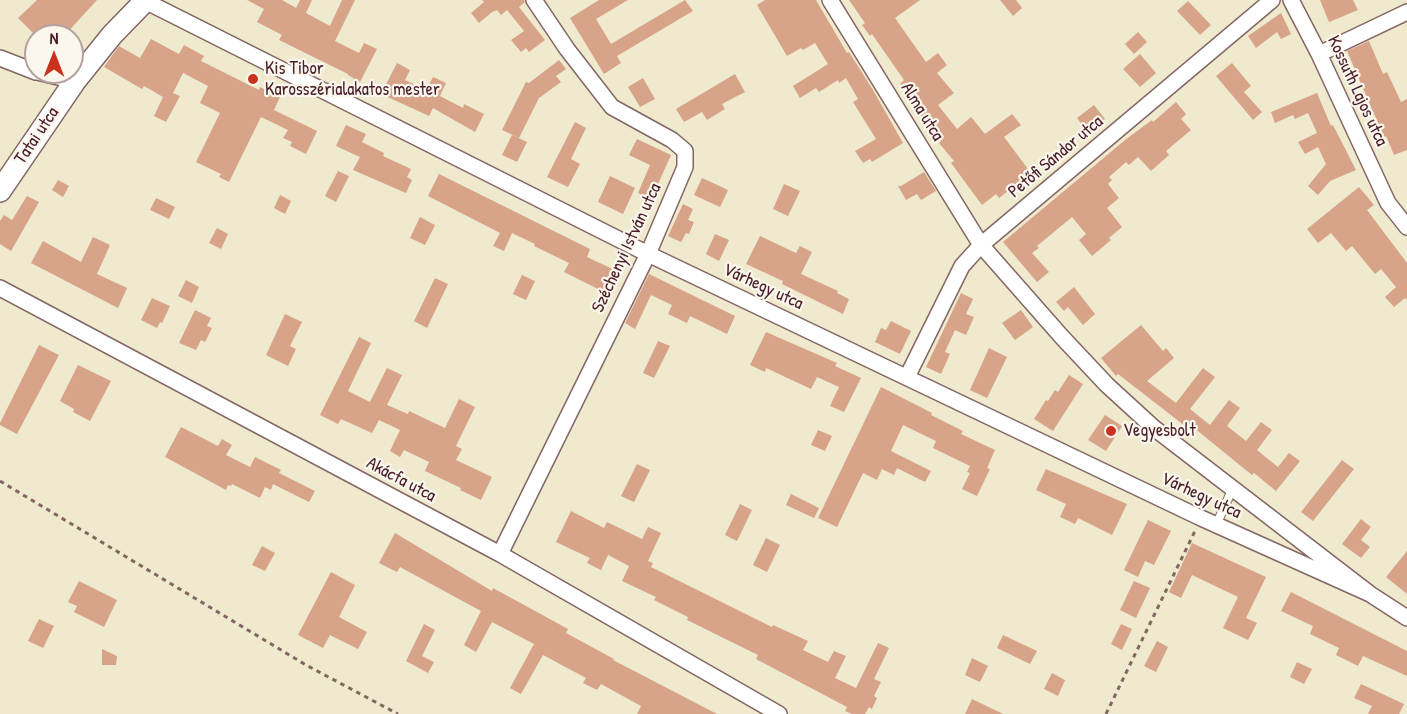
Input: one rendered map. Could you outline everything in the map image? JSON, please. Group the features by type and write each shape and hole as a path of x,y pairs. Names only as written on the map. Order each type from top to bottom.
{"street":[{"name":"Várhegy utca","path":"146,0 648,254 1201,518 1370,594"},
{"name":"Tatai utca","path":"84,70 112,35 146,0"},
{"name":"Széchenyi István utca","path":"500,554 648,254 685,167 685,151 672,140 612,107 567,50 534,0"},
{"name":"Alma utca","path":"830,0 981,245"},
{"name":"Petőfi Sándor utca","path":"907,377 962,267 981,245 1272,0"},
{"name":"Kossuth Lajos utca","path":"1291,0 1319,54 1388,203 1407,227"},
{"path":"1319,54 1407,12"},
{"path":"0,58 24,67"},
{"name":"Tatai utca","path":"0,191 73,84"},
{"name":"Várhegy utca","path":"981,245 1107,385 1154,428 1370,594 1407,618"},
{"name":"Akácfa utca","path":"0,288 500,554 778,714"}],"lane":[{"path":"1216,525 1233,488"}],"path":[{"path":"0,481 306,665 398,714"},
{"path":"1106,714 1201,518"}],"building":[{"path":"37,0 97,0 75,24 24,24 18,18"},
{"path":"247,0 282,0 296,8 300,0 312,0 306,13 330,26 342,0 355,0 335,41 359,53 364,43 377,49 360,82 279,40 282,35 257,22 264,9"},
{"path":"482,0 524,0 525,2 519,7 545,40 529,52 526,48 521,52 511,40 524,31 507,10 501,15 497,10 492,12 479,23 471,13 484,2"},
{"path":"599,0 628,0 596,19 611,44 685,0 693,11 617,56 621,63 604,74 570,18"},
{"path":"765,0 816,0 847,53 849,52 873,90 903,143 872,162 870,159 863,163 855,151 876,139 853,102 858,99 846,78 839,83 838,80 819,92 816,88 800,98 793,86 828,64 815,43 787,56 757,5"},
{"path":"849,0 920,0 895,18 926,62 938,53 947,65 937,73 954,93 938,105 957,129 971,117 985,134 1012,114 1021,125 1004,137 1034,177 1019,189 1016,185 999,198 996,194 982,205 951,163 954,161 939,143 941,141 915,109 918,106 900,84 904,80 872,34 870,36 862,25 865,23"},
{"path":"1000,0 1016,0 1022,8 1013,16"},
{"path":"1320,0 1353,0 1358,10 1329,22"},
{"path":"1188,1 1211,25 1200,35 1177,11"},
{"path":"1281,13 1291,34 1281,39 1277,32 1256,48 1248,36"},
{"path":"1138,32 1147,42 1134,54 1125,44"},
{"path":"151,39 179,54 184,45 204,56 201,61 259,90 260,87 280,97 274,110 317,131 306,154 290,146 292,142 283,138 288,130 261,117 229,182 219,177 221,174 196,162 220,113 200,103 208,86 183,73 173,93 180,96 166,122 154,116 163,97 144,86 142,89 104,67 119,46 140,58"},
{"path":"1369,41 1383,74 1387,72 1401,102 1407,99 1407,150 1394,155 1347,51"},
{"path":"1140,54 1156,73 1140,87 1123,69"},
{"path":"559,60 566,69 556,76 561,82 539,98 519,138 502,130 526,82 529,83"},
{"path":"397,63 410,70 405,80 426,90 433,77 446,83 440,96 463,108 464,104 484,114 475,132 433,108 429,116 381,94"},
{"path":"1232,63 1251,86 1244,92 1262,112 1253,120 1216,76"},
{"path":"735,74 745,92 722,104 725,109 707,120 702,112 684,122 676,109"},
{"path":"643,78 655,99 640,107 628,87"},
{"path":"1317,93 1331,126 1333,125 1356,170 1330,181 1318,195 1308,186 1326,164 1318,147 1305,154 1298,142 1317,133 1308,113 1295,119 1293,115 1275,123 1271,112"},
{"path":"1176,102 1186,114 1181,119 1191,130 1166,151 1169,155 1151,171 1138,157 1129,165 1126,162 1109,177 1112,180 1108,184 1119,198 1107,208 1122,227 1092,256 1079,240 1086,234 1072,217 1037,246 1039,248 1032,253 1049,272 1037,282 1003,242 1125,140 1152,120 1153,122"},
{"path":"1094,105 1105,119 1087,132 1077,118"},
{"path":"575,122 586,128 571,159 580,164 568,187 547,177"},
{"path":"346,125 366,134 362,142 384,153 383,156 411,169 407,177 412,180 406,193 353,170 360,157 336,146"},
{"path":"512,135 527,142 517,162 502,155"},
{"path":"637,139 671,155 658,184 661,185 654,200 638,193 650,165 629,155"},
{"path":"338,171 349,176 336,202 325,196"},
{"path":"924,172 936,191 921,200 917,194 906,200 898,186"},
{"path":"439,174 590,249 587,257 617,271 606,293 564,272 569,263 512,233 504,251 493,246 500,233 428,196"},
{"path":"610,176 635,188 623,214 598,202"},
{"path":"702,178 728,190 720,207 694,195"},
{"path":"58,180 69,186 63,197 52,190"},
{"path":"784,184 800,191 788,216 773,209"},
{"path":"1359,187 1374,205 1367,210 1407,263 1407,300 1405,298 1394,307 1385,297 1396,287 1381,269 1375,274 1352,246 1346,251 1331,233 1318,243 1307,229"},
{"path":"280,195 291,201 285,214 274,208"},
{"path":"27,196 39,202 11,251 0,244 0,221 4,215 12,220"},
{"path":"156,198 175,207 169,219 150,210"},
{"path":"683,204 693,209 688,220 694,222 689,234 686,233 681,242 668,236"},
{"path":"420,217 435,225 425,245 410,238"},
{"path":"217,228 228,234 221,249 209,243"},
{"path":"715,234 729,240 719,261 706,254"},
{"path":"760,236 796,253 800,246 812,252 801,274 838,291 837,293 849,299 843,314 782,284 783,281 746,264"},
{"path":"93,237 110,245 97,274 127,288 118,308 31,263 43,241 81,262"},
{"path":"649,274 735,316 727,334 690,316 687,323 668,314 672,305 651,295 635,329 625,323"},
{"path":"522,275 535,281 526,300 513,294"},
{"path":"435,278 448,284 427,328 414,321"},
{"path":"186,280 199,287 192,303 178,296"},
{"path":"1074,287 1095,314 1083,325 1068,307 1064,311 1056,302"},
{"path":"961,293 973,299 966,314 974,317 966,335 955,330 945,352 950,354 941,374 926,367"},
{"path":"152,298 170,306 157,328 141,320"},
{"path":"195,310 211,318 207,326 212,328 205,342 201,340 196,350 179,343"},
{"path":"1021,310 1033,327 1015,340 1002,323"},
{"path":"285,314 302,322 290,346 296,349 288,366 266,355"},
{"path":"891,321 911,331 900,354 875,342 881,328 886,330"},
{"path":"1141,325 1163,351 1166,348 1174,358 1147,381 1176,403 1203,368 1215,377 1190,409 1210,425 1229,400 1240,408 1227,426 1246,441 1261,422 1272,430 1257,450 1278,467 1289,453 1300,461 1276,491 1254,473 1252,475 1188,423 1185,426 1118,374 1116,376 1101,358"},
{"path":"766,332 837,363 835,366 861,378 844,412 830,406 839,387 817,377 811,389 766,368 765,372 750,365"},
{"path":"359,337 371,343 348,391 370,402 387,368 402,375 387,405 408,414 409,411 445,428 459,399 475,407 456,446 462,449 456,460 492,477 481,500 425,471 429,462 404,450 400,457 390,451 400,430 379,420 372,433 341,419 338,424 320,415"},
{"path":"658,341 670,346 654,378 643,373"},
{"path":"39,345 59,355 17,434 0,423"},
{"path":"989,348 1007,357 987,398 970,390"},
{"path":"78,365 111,381 90,421 73,412 74,409 60,401"},
{"path":"1069,375 1083,384 1053,431 1034,419 1046,400 1048,401 1055,390 1058,392"},
{"path":"881,387 963,431 961,434 995,450 987,468 990,469 977,496 962,489 970,473 967,472 970,466 933,448 936,441 903,425 891,451 931,471 925,482 897,468 894,475 882,469 877,480 863,473 837,527 818,518"},
{"path":"1105,415 1122,426 1106,451 1088,440"},
{"path":"181,427 218,446 222,439 232,445 226,455 250,467 255,457 281,470 279,473 315,491 309,502 273,484 271,490 265,487 260,498 232,484 228,485 226,490 165,457"},
{"path":"818,430 832,436 825,451 811,445"},
{"path":"1342,460 1354,469 1313,521 1301,512"},
{"path":"637,464 650,470 634,502 621,496"},
{"path":"1046,469 1127,504 1112,535 1078,518 1075,524 1060,517 1066,504 1036,490"},
{"path":"791,494 819,508 814,518 786,505"},
{"path":"740,504 752,510 737,541 725,535"},
{"path":"571,511 604,528 607,522 642,539 648,527 661,533 648,561 653,563 651,567 772,627 773,625 808,641 803,650 828,662 834,651 846,656 835,678 856,688 878,643 889,648 874,679 881,682 874,696 877,698 872,709 869,707 865,714 852,714 845,711 847,707 756,659 758,655 687,620 688,617 654,600 656,597 622,581 629,566 608,555 601,570 587,563 590,558 556,542"},
{"path":"1361,519 1371,527 1361,540 1370,547 1361,558 1342,544"},
{"path":"1148,520 1171,531 1154,565 1145,561 1138,577 1124,570"},
{"path":"395,533 492,591 493,588 568,629 566,633 613,660 717,714 637,714 641,706 601,684 597,690 583,683 586,678 543,655 521,694 510,688 534,644 492,622 476,652 464,645 481,611 400,567 397,572 379,563"},
{"path":"766,538 780,545 767,572 753,565"},
{"path":"1192,543 1266,577 1246,618 1257,623 1248,640 1223,628 1238,597 1192,575 1181,598 1169,592"},
{"path":"262,546 275,553 265,571 252,565"},
{"path":"1407,551 1407,594 1386,577"},
{"path":"331,572 355,585 339,617 367,632 358,649 330,635 323,648 298,635"},
{"path":"79,581 117,600 104,627 74,612 77,606 68,602"},
{"path":"1134,581 1150,588 1136,618 1120,610"},
{"path":"1291,592 1407,651 1407,676 1363,656 1358,666 1336,655 1339,648 1310,634 1313,626 1281,611"},
{"path":"39,619 54,626 43,648 28,641"},
{"path":"424,624 435,630 422,656 434,662 428,673 406,661"},
{"path":"1121,624 1132,629 1122,650 1111,644"},
{"path":"1003,635 1037,651 1030,664 997,648"},
{"path":"1157,641 1168,647 1156,672 1144,666"},
{"path":"102,649 117,656 116,665 102,665"},
{"path":"972,658 988,666 980,682 965,675"},
{"path":"1297,662 1312,669 1304,684 1290,677"},
{"path":"1052,673 1065,680 1058,696 1044,689"},
{"path":"1361,684 1404,704 1399,714 1368,714 1372,706 1354,698"},
{"path":"972,699 1003,714 965,714"}],"place":[{"name":"Kis Tibor Karosszérialakatos mester","path":"253,79"},
{"name":"Vegyesbolt","path":"1111,431"}]}
